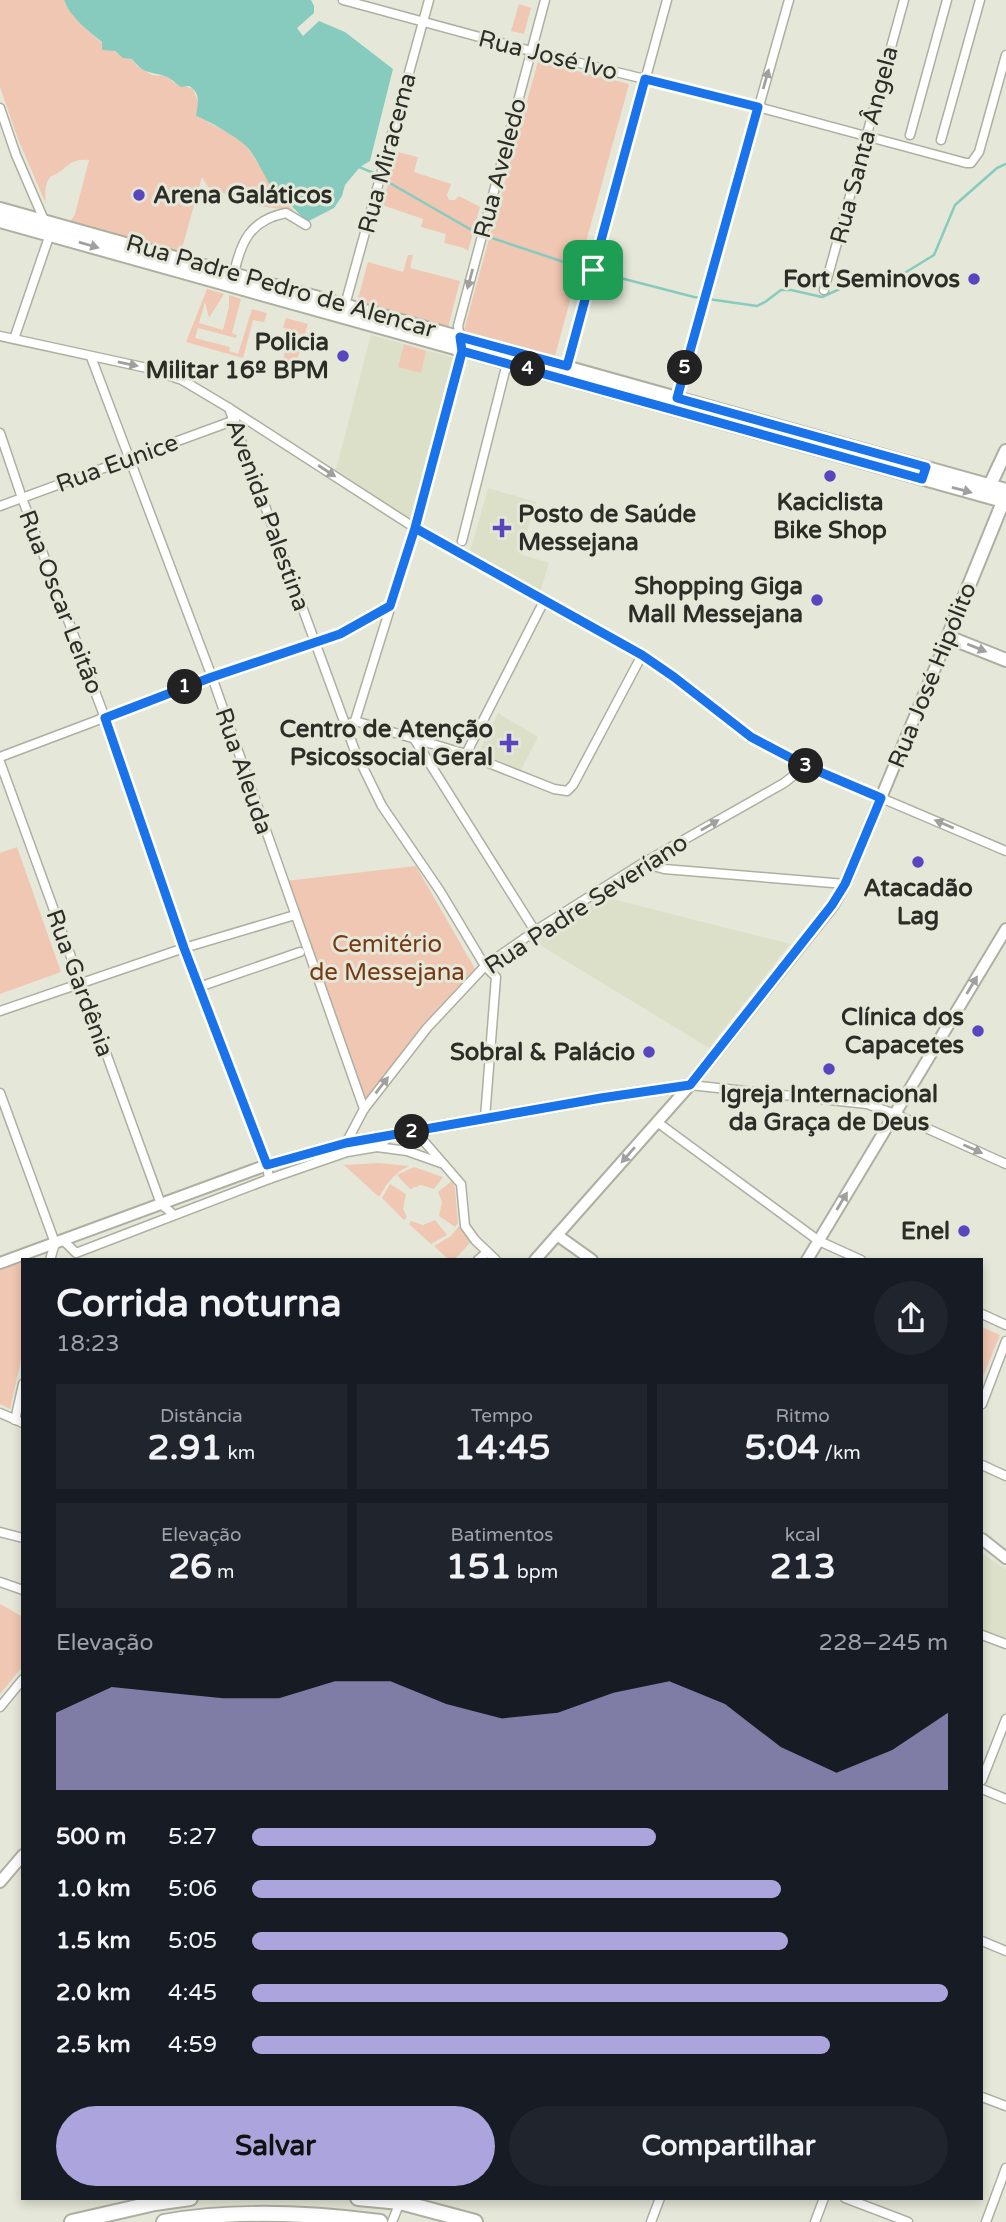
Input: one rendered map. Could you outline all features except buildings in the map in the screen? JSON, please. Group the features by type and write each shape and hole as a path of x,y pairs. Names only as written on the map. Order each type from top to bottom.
{"highway":[{"path":"72,2222 176,2200"},
{"path":"401,2200 475,2222"},
{"path":"164,2222 253,2214 380,2222"}],"main road":[{"name":"Rua Padre Pedro de Alencar","path":"0,209 234,274 269,290 462,351 675,404 1005,494"},
{"name":"Rua Padre Pedro de Alencar","path":"0,221 269,290 345,305 567,366 675,404"},
{"path":"990,485 1006,451"},
{"name":"Rua Padre Pedro de Alencar","path":"924,473 990,485 1005,494"},
{"name":"Rua José Hipólito","path":"948,636 1005,494"},
{"path":"948,636 1006,660"}],"street":[{"name":"Rua José Ivo","path":"343,0 531,51 758,107 957,162 971,163 976,158 1006,55"},
{"name":"Rua Miracema","path":"345,305 429,0"},
{"name":"Rua Aveledo","path":"462,351 458,326 545,0"},
{"path":"567,366 667,0"},
{"path":"675,404 789,0"},
{"name":"Rua Santa Ângela","path":"824,290 904,0"},
{"path":"910,135 947,0"},
{"path":"941,140 980,0"},
{"path":"0,108 16,155 50,234 14,339"},
{"path":"234,274 242,243 254,229 270,218 286,213 306,225"},
{"path":"0,336 147,368 182,380 415,528 642,655 751,737 806,766 1006,851"},
{"path":"355,721 415,528 462,351"},
{"name":"Rua Aleuda","path":"91,356 212,677 364,1109"},
{"path":"462,541 507,363"},
{"name":"Avenida Palestina","path":"229,408 355,751 382,806 440,891 485,966 496,977 485,1118"},
{"name":"Rua Eunice","path":"0,506 235,420"},
{"name":"Rua Oscar Leitão","path":"0,433 105,718 198,987 267,1165 269,1179"},
{"path":"466,754 544,601"},
{"path":"0,760 212,677 347,631 390,606"},
{"name":"Rua José Hipólito","path":"537,1258 690,1085 832,905 845,884 948,636"},
{"path":"345,726 355,721 466,754 564,792 570,790 573,785 642,655"},
{"path":"415,740 536,932"},
{"name":"Rua Gardênia","path":"0,760 161,1204"},
{"name":"Rua Padre Severíano","path":"346,1143 364,1109 427,1028 485,966 643,863 784,783 806,766"},
{"path":"643,863 664,869 845,884"},
{"path":"0,1011 79,982 295,915"},
{"path":"808,1258 1006,929"},
{"path":"198,987 300,952"},
{"path":"0,1263 267,1165 346,1143 690,1085 867,1104 1006,1164"},
{"path":"0,1093 59,1241 76,1253 269,1179 347,1153 377,1147 407,1151 441,1163"},
{"path":"657,1122 818,1241 856,1258"},
{"path":"415,1131 461,1184 465,1226 493,1258"},
{"path":"377,1147 391,1135"},
{"path":"323,1161 328,1148"},
{"path":"202,1189 218,1198"},
{"path":"161,1204 174,1215"},
{"path":"557,1235 589,1258"},
{"path":"51,1258 59,1241"},
{"path":"480,1258 486,1253"},
{"path":"983,1314 1006,1325"},
{"path":"983,1401 1006,1341"},
{"path":"0,1413 19,1422 21,1403"},
{"path":"983,1465 1006,1476"},
{"path":"1,1534 21,1538"},
{"path":"983,1540 1006,1558"},
{"path":"0,1582 21,1589"},
{"path":"983,1634 1006,1644"},
{"path":"0,1707 21,1681"},
{"path":"983,1777 1006,1719"},
{"path":"983,1789 1006,1799"},
{"path":"0,1882 21,1857"},
{"path":"983,1941 1006,1951"},
{"path":"983,2097 1006,2106"},
{"path":"986,2222 1006,2168"},
{"path":"392,2222 401,2200"},
{"path":"651,2222 659,2200"},
{"path":"815,2222 823,2200"},
{"path":"850,2200 908,2222"}],"shaded area":[{"path":"371,335 454,358 411,522 335,473"},
{"name":"Posto de Saúde Messejana","path":"488,488 536,502 520,554 549,563 540,592 469,555"},
{"name":"Centro de Atenção Psicossocial Geral","path":"498,713 538,737 521,770 479,752"},
{"path":"604,897 790,944 709,1048 535,942"},
{"path":"983,1554 1006,1570 1006,1641 983,1631"}],"green space":[{"path":"0,0 64,0 74,17 114,51 132,59 137,66 152,75 166,76 173,82 193,89 205,119 245,144 275,189 294,211 253,205 208,187 202,177 181,252 71,221 89,160 71,163 51,176 46,186 46,204 18,139 0,87"},
{"path":"519,4 531,8 524,34 511,31"},
{"path":"538,61 629,84 555,356 464,330"},
{"path":"397,152 418,157 414,172 451,184 447,195 449,200 455,200 459,196 480,207 468,251 444,243 446,234 421,227 423,219 382,205"},
{"path":"408,255 413,255 410,268 460,281 448,328 357,302 368,262 403,272"},
{"path":"207,289 224,294 209,318 205,302 199,323 223,330 229,295 241,299 232,333 237,335 236,338 198,328 195,338 230,347 229,351 238,354 252,309 267,313 264,322 253,320 243,358 186,342"},
{"path":"286,318 308,324 293,374 280,370 291,330 283,328"},
{"path":"404,344 426,351 421,373 398,367"},
{"path":"17,847 61,972 0,994 0,853"},
{"name":"Cemitério de Messejana","path":"416,866 475,969 423,1024 361,1108 285,881"},
{"path":"379,1163 409,1166 391,1179 379,1197 344,1165"},
{"path":"414,1167 443,1177 434,1189 421,1185 410,1189 397,1175"},
{"path":"452,1181 458,1223 455,1227 439,1216 442,1202 438,1192"},
{"path":"390,1184 406,1194 403,1209 407,1217 404,1220 382,1198"},
{"path":"435,1220 447,1235 431,1244 409,1224 411,1221 423,1225"},
{"path":"459,1226 470,1243 456,1258 447,1258 434,1246 451,1236"},
{"path":"21,1263 21,1360 10,1409 0,1404 0,1270"},
{"path":"983,1327 1000,1335 983,1377"},
{"path":"0,1604 21,1616 21,1668 0,1694"}],"water":[{"path":"64,0 311,0 314,13 297,28 303,36 319,21 345,32 393,69 370,161 360,167 345,185 334,208 307,222 283,197 276,194 244,144 196,116 198,99 193,89 189,86 181,87 167,77 145,71 132,59 123,58 115,51 102,50 102,42 75,18"}],"waterway":[{"path":"605,274 694,297 757,306 781,290 822,297 842,288 898,277 934,255 955,205 997,168 1006,164"},
{"path":"359,167 374,173"},
{"path":"388,182 475,232"},
{"path":"486,236 579,267"}],"place":[{"name":"Arena Galáticos","path":"139,195"},
{"name":"Fort Seminovos","path":"974,279"},
{"name":"Policia Militar 16º BPM","path":"343,356"},
{"name":"Kaciclista Bike Shop","path":"830,476"},
{"name":"Posto de Saúde Messejana","path":"502,528"},
{"name":"Shopping Giga Mall Messejana","path":"817,600"},
{"name":"Centro de Atenção Psicossocial Geral","path":"509,743"},
{"name":"Atacadão Lag","path":"918,862"},
{"name":"Clínica dos Capacetes","path":"978,1031"},
{"name":"Sobral & Palácio","path":"649,1052"},
{"name":"Igreja Internacional da Graça de Deus","path":"829,1069"},
{"name":"Enel","path":"964,1231"}],"route":[{"path":"593,270 567,366 460,337 462,351 460,360 415,528 390,606 340,634 212,677 105,718 184,948 267,1165 346,1143 690,1085 832,905 845,884 881,798 764,745 642,655 415,528 462,351 922,479 926,467 677,398 758,107 645,79 593,270"}]}
